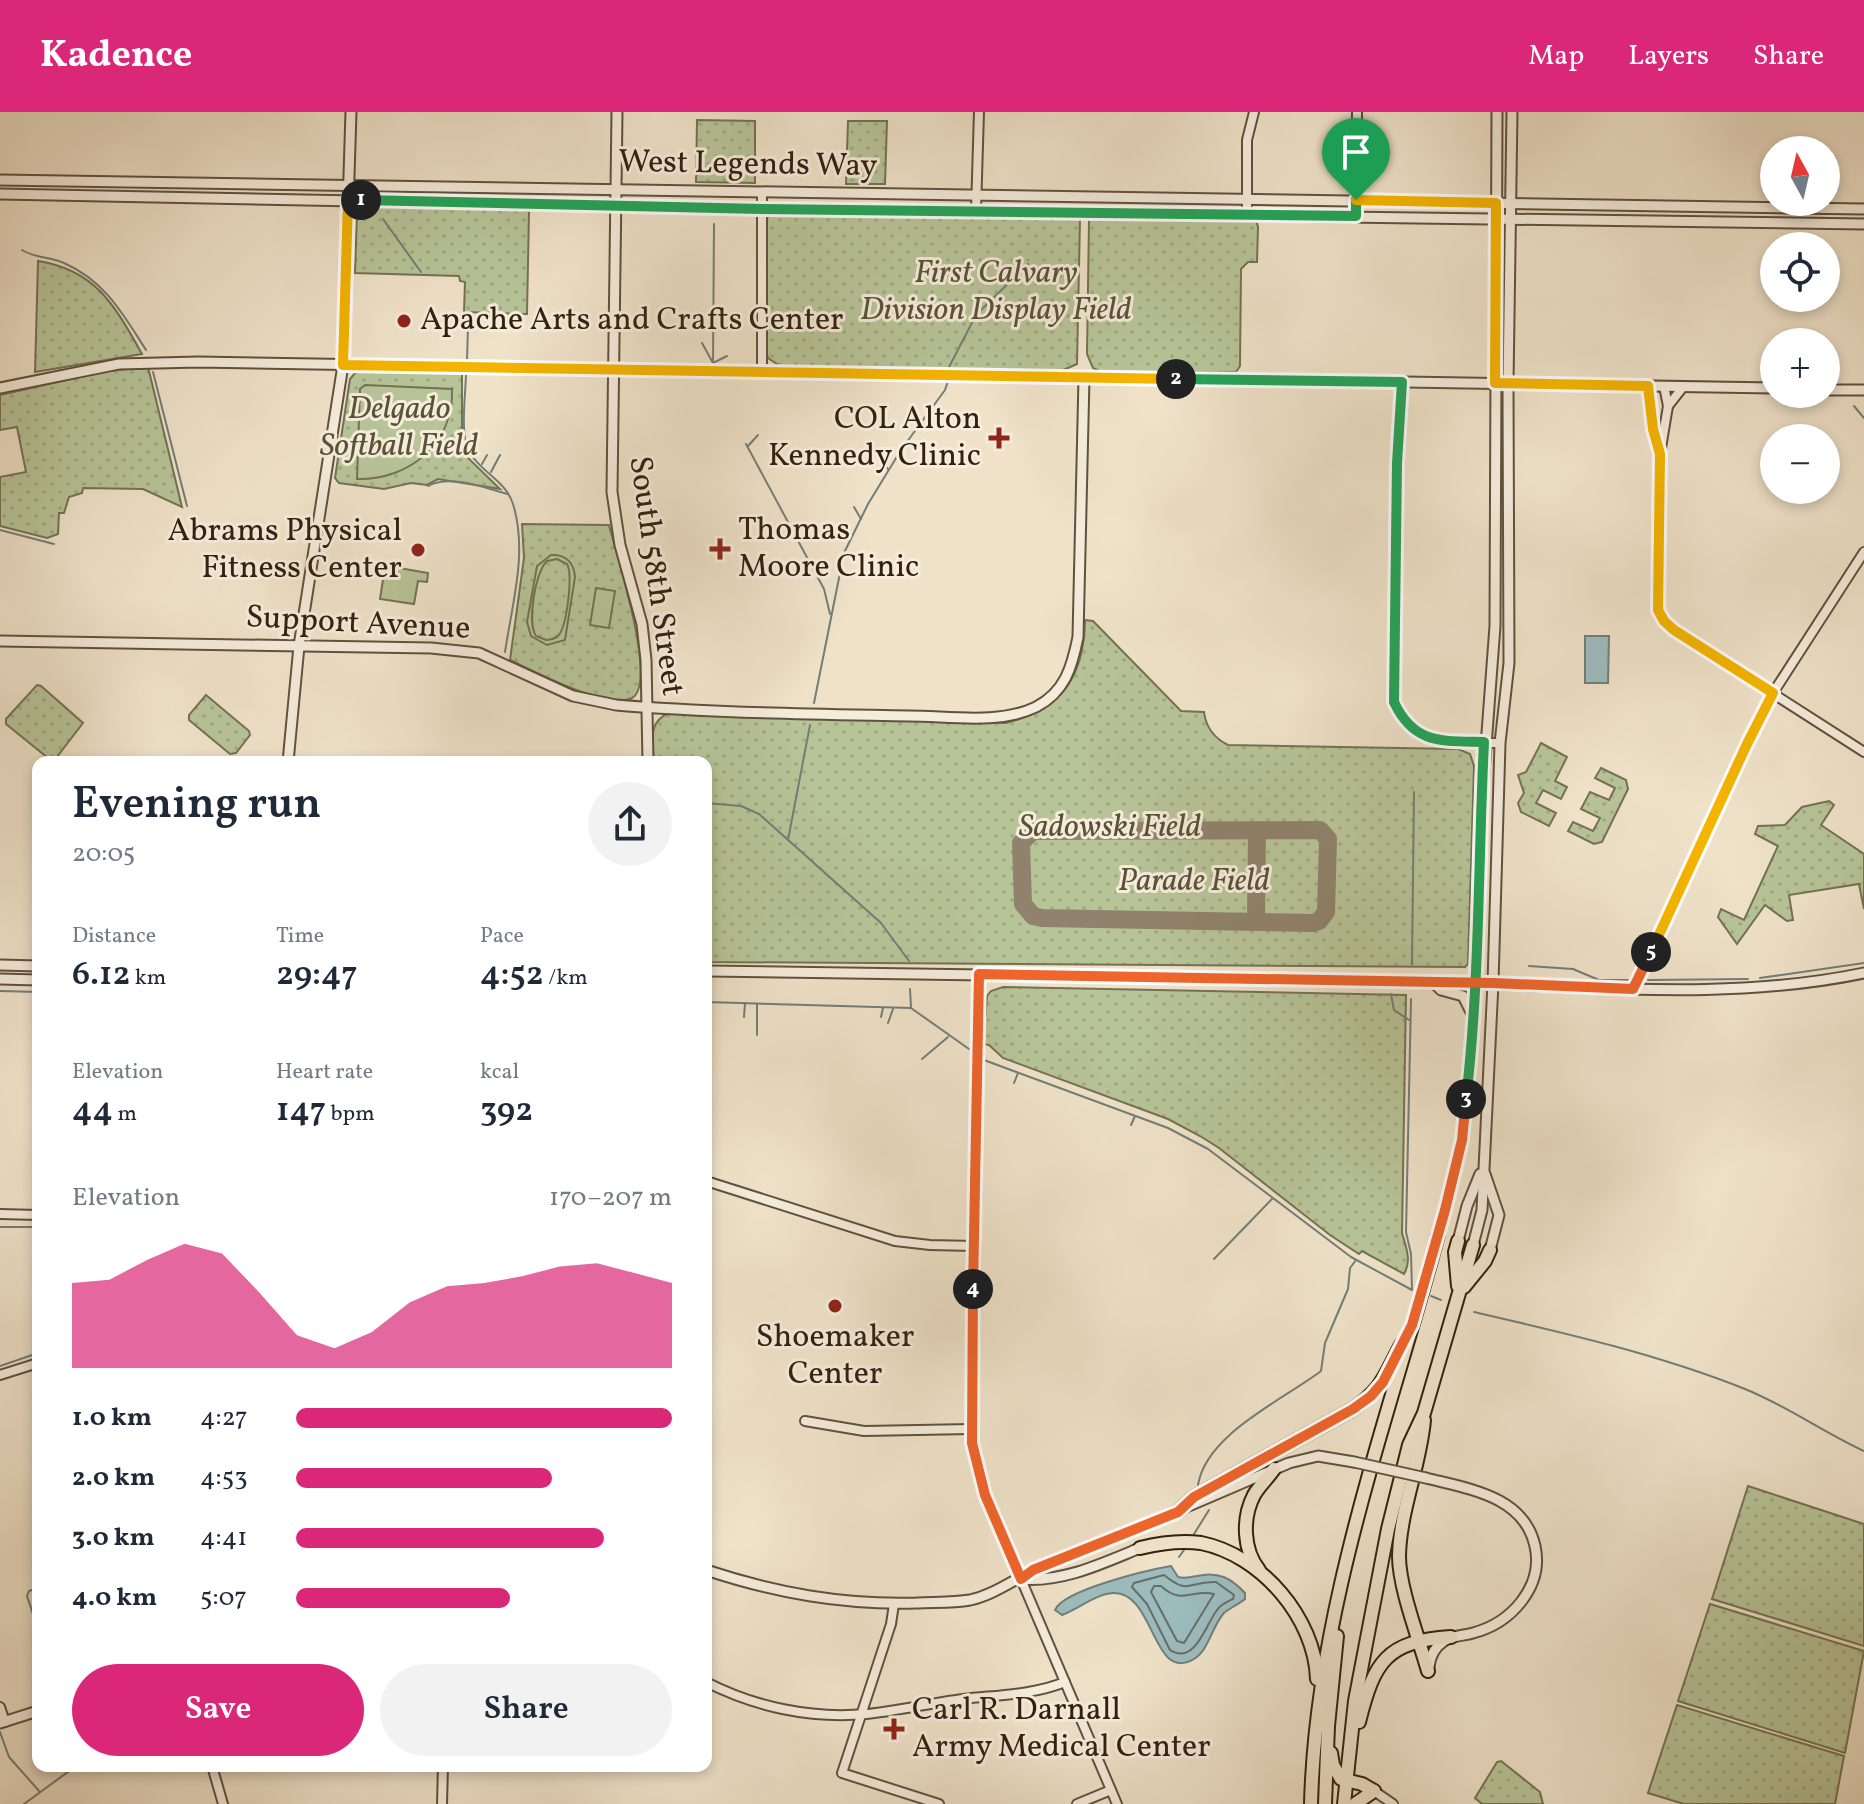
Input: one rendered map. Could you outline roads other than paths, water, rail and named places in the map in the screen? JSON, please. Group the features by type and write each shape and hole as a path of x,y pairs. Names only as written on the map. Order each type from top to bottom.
{"main road":[{"path":"1311,1804 1320,1680 1342,1585 1438,1235"},
{"path":"1344,1804 1355,1701 1376,1584 1409,1445 1424,1413 1473,1245"},
{"path":"1178,1512 1194,1497 1371,1396 1383,1382 1412,1325"},
{"path":"1424,1413 1422,1450 1402,1531 1399,1557 1401,1577 1428,1671"},
{"path":"1274,1469 1256,1491 1249,1507 1246,1526 1251,1557 1304,1626 1313,1649 1318,1704"},
{"path":"1140,1548 1175,1541 1201,1544 1222,1550 1268,1580"},
{"path":"1325,1804 1328,1726 1342,1585"},
{"path":"1347,1777 1371,1680 1383,1663 1398,1649 1419,1640 1451,1637"},
{"path":"1328,1726 1333,1765 1338,1776 1347,1777 1374,1791 1355,1804"}],"street":[{"path":"289,756 299,646 343,365 351,112"},
{"name":"South 58th Street","path":"617,112 612,492 620,545 642,624 648,756"},
{"path":"976,210 979,112"},
{"path":"1247,214 1247,140 1254,112"},
{"path":"1356,216 1357,112"},
{"path":"1438,1235 1462,1140 1477,983 1484,742 1495,626 1497,112"},
{"path":"1473,1245 1482,1210 1500,743 1509,663 1508,384 1512,112"},
{"name":"West Legends Way","path":"0,180 1248,198 1864,212"},
{"path":"762,192 762,372"},
{"name":"West Legends Way","path":"0,194 762,209 1864,224"},
{"path":"1842,223 1864,212"},
{"path":"0,388 145,362 1760,388"},
{"name":"Support Avenue","path":"0,641 431,648 479,653 573,696 616,705 995,717 1023,712 1038,706 1064,683 1071,669 1078,637 1084,378"},
{"path":"1402,382 1393,690 1398,711 1412,729 1430,738 1500,743"},
{"path":"1648,386 1653,429 1660,454"},
{"path":"1664,386 1668,406 1660,454 1658,610 1661,616 1674,630 1864,752"},
{"path":"1668,406 1683,387"},
{"path":"1840,390 1864,390"},
{"path":"1633,989 1773,693 1864,552"},
{"path":"0,965 32,966"},
{"path":"712,971 1493,983 1633,989 1748,988 1864,973"},
{"path":"979,974 971,1429 979,1478 1117,1804"},
{"path":"0,979 32,980"},
{"path":"1433,982 1441,990 1463,996 1474,1018"},
{"path":"1473,1245 1499,1215 1483,1167"},
{"path":"1473,1245 1467,1206 1483,1167"},
{"path":"712,1183 895,1241 974,1246"},
{"path":"0,1214 32,1215"},
{"path":"0,1375 32,1365"},
{"path":"805,1421 864,1431 971,1429"},
{"path":"712,1572 795,1595 849,1602 967,1601 1021,1579 1033,1570 1132,1532 1274,1469 1318,1456 1476,1491 1505,1503 1526,1524 1536,1550 1534,1581 1525,1598 1493,1626 1451,1637 1436,1648 1428,1671"},
{"path":"1021,1579 1038,1580 1092,1567 1140,1548"},
{"path":"894,1604 891,1624 842,1773 939,1804"},
{"path":"712,1685 751,1701 785,1710 861,1714 1038,1691 1065,1682"},
{"path":"0,1707 2,1722 32,1713"},
{"path":"214,1772 223,1804"},
{"path":"442,1804 443,1772"},
{"path":"1077,1804 1111,1790"},
{"path":"1374,1791 1393,1804"}],"water":[{"path":"1585,636 1609,636 1608,683 1585,683"},
{"path":"1171,1566 1178,1577 1218,1575 1235,1583 1245,1593 1245,1599 1224,1613 1203,1650 1194,1659 1180,1663 1170,1659 1137,1606 1127,1596 1107,1594 1062,1615 1055,1610 1073,1595 1089,1588"}],"waterway":[{"path":"383,219 421,272"},
{"path":"713,366 714,224"},
{"path":"22,250 64,263 91,279 112,300 146,350"},
{"path":"948,369 976,315 1028,264"},
{"path":"467,361 468,327"},
{"path":"702,343 713,363 727,356"},
{"path":"153,372 187,506"},
{"path":"466,373 464,426 467,446 475,460 510,496 517,522 519,559 505,652"},
{"path":"814,703 844,553 868,504 948,381"},
{"path":"1854,406 1864,418"},
{"path":"748,446 758,435"},
{"path":"746,444 824,589 830,614"},
{"path":"482,464 487,455"},
{"path":"491,472 500,455"},
{"path":"881,461 888,469"},
{"path":"428,486 447,481 508,494"},
{"path":"854,507 861,519"},
{"path":"0,530 54,544"},
{"path":"788,840 810,725"},
{"path":"1412,964 1414,792"},
{"path":"712,804 741,806 759,814 881,923 909,961"},
{"path":"1760,978 1864,963"},
{"path":"1529,966 1573,969 1599,980 1631,980"},
{"path":"1648,980 1748,979"},
{"path":"910,989 911,1007"},
{"path":"0,991 32,992"},
{"path":"1391,994 1394,1010 1409,1020"},
{"path":"984,1060 1168,1128 1208,1149 1351,1257 1412,1290 1411,1254 1406,1232 1411,999"},
{"path":"712,1002 911,1008 969,1049"},
{"path":"744,1017 745,1003"},
{"path":"757,1004 757,1035"},
{"path":"881,1017 883,1008"},
{"path":"888,1023 893,1009"},
{"path":"922,1059 948,1037"},
{"path":"1014,1083 1018,1073"},
{"path":"1131,1125 1135,1116"},
{"path":"1214,1259 1272,1199"},
{"path":"0,1227 32,1227"},
{"path":"1198,1485 1204,1467 1230,1434 1321,1371 1325,1343 1348,1289 1350,1268 1356,1260"},
{"path":"1431,1296 1441,1300"},
{"path":"1474,1312 1611,1345 1712,1377 1760,1396 1864,1451"},
{"path":"0,1366 32,1355"},
{"path":"1194,1534 1209,1510"},
{"path":"1179,1557 1184,1550"},
{"path":"32,1590 27,1596 32,1611"},
{"path":"0,1732 9,1757 40,1792"},
{"path":"24,1804 68,1772"}],"place":[{"name":"Apache Arts and Crafts Center","path":"404,321"},
{"name":"COL Alton Kennedy Clinic","path":"999,438"},
{"name":"Thomas Moore Clinic","path":"720,549"},
{"name":"Abrams Physical Fitness Center","path":"418,550"},
{"name":"Shoemaker Center","path":"835,1306"},
{"name":"Carl R. Darnall Army Medical Center","path":"894,1729"}],"park label":[{"name":"First Calvary Division Display Field","path":"996,292"},
{"name":"Delgado Softball Field","path":"399,428"},
{"name":"Sadowski Field","path":"1110,828"},
{"name":"Parade Field","path":"1194,882"}]}
